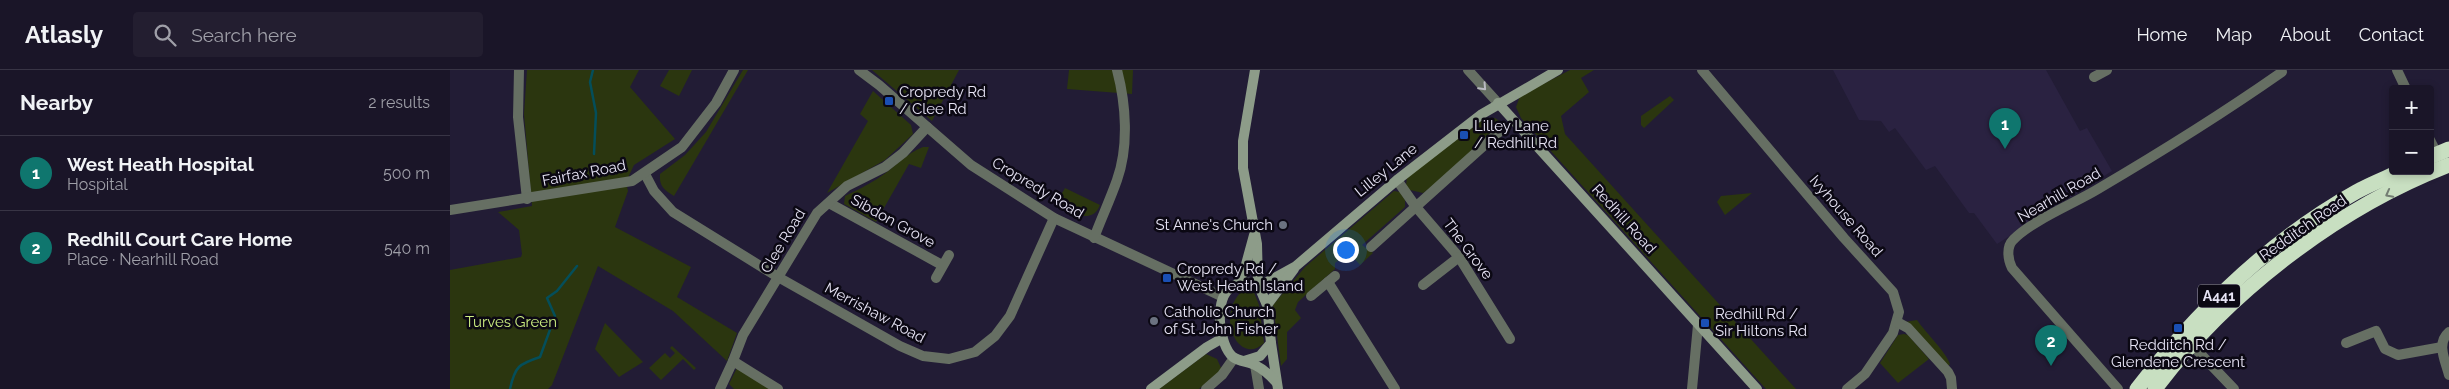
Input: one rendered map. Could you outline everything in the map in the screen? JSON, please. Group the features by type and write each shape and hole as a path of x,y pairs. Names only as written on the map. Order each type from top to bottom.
{"highway":[{"name":"Redditch Road","path":"2155,389 2192,345 2237,299 2283,259 2414,176 2440,155"},
{"name":"Redditch Road","path":"2137,389 2193,324 2244,272 2315,217 2357,192 2393,175"},
{"path":"2357,192 2365,206"}],"street":[{"path":"519,70 518,117 527,198"},
{"name":"Fairfax Road","path":"450,210 632,181 645,174 682,147 716,103 734,70"},
{"name":"Cropredy Road","path":"859,70 971,165 1054,218 1223,297"},
{"path":"1094,238 1118,179 1122,153 1125,124 1122,93 1117,70"},
{"path":"1255,70 1243,141 1243,168 1258,257 1259,285 1267,305 1277,385"},
{"name":"Redhill Road","path":"1468,70 1608,222 1757,389"},
{"name":"Lilley Lane","path":"1259,285 1296,266 1397,180 1482,114 1498,103 1558,70"},
{"name":"Ivyhouse Road","path":"1702,70 1844,238 1893,292 1899,312 1897,322"},
{"path":"2094,77 2108,70"},
{"path":"2397,70 2404,85"},
{"name":"Nearhill Road","path":"2118,389 2012,268 2008,262 2009,245 2013,239 2037,223 2183,140 2283,71"},
{"name":"Clee Road","path":"720,389 743,335 817,213 847,186 885,167 903,153 927,127"},
{"path":"1371,247 1499,132"},
{"name":"Merrishaw Road","path":"645,174 654,191 673,212 778,277 900,346 923,356 949,359 975,352 995,336 1010,316 1054,218"},
{"name":"The Grove","path":"1397,180 1416,207 1459,257 1510,339"},
{"name":"Sibdon Grove","path":"829,204 942,265"},
{"path":"1238,284 1245,268 1254,233"},
{"name":"Sibdon Grove","path":"936,278 948,255"},
{"path":"1258,257 1267,276 1271,280"},
{"path":"1423,285 1459,257"},
{"name":"Lilley Lane","path":"1267,305 1296,266"},
{"path":"1311,296 1332,279 1395,389"},
{"path":"1259,285 1238,284 1228,290 1223,297 1220,313 1222,338 1239,359 1255,365 1277,385"},
{"path":"1847,389 1865,374 1894,334 1897,322 1908,328 1948,372 1954,386"},
{"path":"1692,389 1698,325"},
{"path":"2346,343 2376,330 2385,349 2398,355 2442,347"},
{"path":"2449,332 2442,340 2449,375"},
{"path":"1151,389 1222,338"},
{"path":"1206,389 1239,359 1260,356 1271,342"},
{"path":"2192,345 2234,389"},
{"path":"733,361 778,389"},
{"path":"1255,365 1259,389"}],"shaded area":[{"path":"1833,70 2046,70 2080,131 2087,128 2112,171 1997,244 1974,213 1969,213 1935,166 1926,170 1895,128 1889,132 1881,121 1859,120"}],"green space":[{"name":"Turves Green","path":"527,70 639,70 630,87 675,139 634,165 626,182 628,191 615,227 691,267 677,297 737,333 727,361 673,311 598,266 552,385 548,389 450,389 450,270 521,257 522,254 519,230 498,212 532,206 524,114"},
{"path":"669,70 692,70 679,96 660,86"},
{"path":"743,70 748,70 674,196 667,192 660,182 660,174 685,155 706,132"},
{"path":"872,70 959,70 932,121"},
{"path":"1069,70 1133,70 1132,94 1067,89"},
{"path":"1570,70 1594,70 1581,78 1589,92 1561,116 1565,134 1796,389 1766,389 1521,118 1516,107 1520,96"},
{"path":"873,91 911,125 913,134 885,160 827,193 868,121 860,114"},
{"path":"1670,96 1674,100 1644,128 1641,125 1641,116"},
{"path":"1495,118 1511,129 1504,136 1498,129 1423,193 1410,190 1406,186 1407,177 1484,119"},
{"path":"923,147 929,147 921,168 909,164 876,222 844,204 845,196 877,179 911,153"},
{"path":"1065,188 1100,205 1092,215 1080,216 1073,214 1055,205"},
{"path":"1394,191 1400,192 1405,200 1405,207 1362,245 1373,253 1360,265 1352,256 1348,259 1345,256 1335,263 1335,269 1298,302 1295,310 1301,318 1287,332 1287,359 1281,366 1273,305 1305,267"},
{"path":"1752,193 1725,215 1717,202 1721,196"},
{"path":"1243,290 1253,290 1259,305 1264,343 1255,349 1246,348 1239,344 1233,335 1230,325 1235,301"},
{"path":"1917,320 1948,359 1950,364 1948,366 1905,322"},
{"path":"605,323 643,362 619,377 595,349"},
{"path":"1898,335 1908,335 1929,359 1898,383 1880,363"},
{"path":"672,346 696,368 694,370 683,359 661,380 649,368 665,353 670,358 675,353 670,348"},
{"path":"1206,354 1217,359 1222,370 1199,389 1159,389"},
{"path":"737,368 771,389 734,389 729,384"}],"waterway":[{"path":"593,70 590,82 596,113 594,154"},
{"path":"510,389 514,375 519,367 540,357 555,316 547,298 557,291 577,266"}],"place":[{"name":"Cropredy Rd / Clee Rd","path":"889,101"},
{"name":"Lilley Lane / Redhill Rd","path":"1464,135"},
{"name":"West Heath Hospital","path":"2005,149"},
{"name":"St Anne's Church","path":"1283,225"},
{"name":"Cropredy Rd / West Heath Island","path":"1167,278"},
{"name":"Catholic Church of St John Fisher","path":"1154,321"},
{"name":"Redhill Rd / Sir Hiltons Rd","path":"1705,323"},
{"name":"Redditch Rd / Glendene Crescent","path":"2178,328"},
{"name":"Redhill Court Care Home","path":"2051,366"}]}
